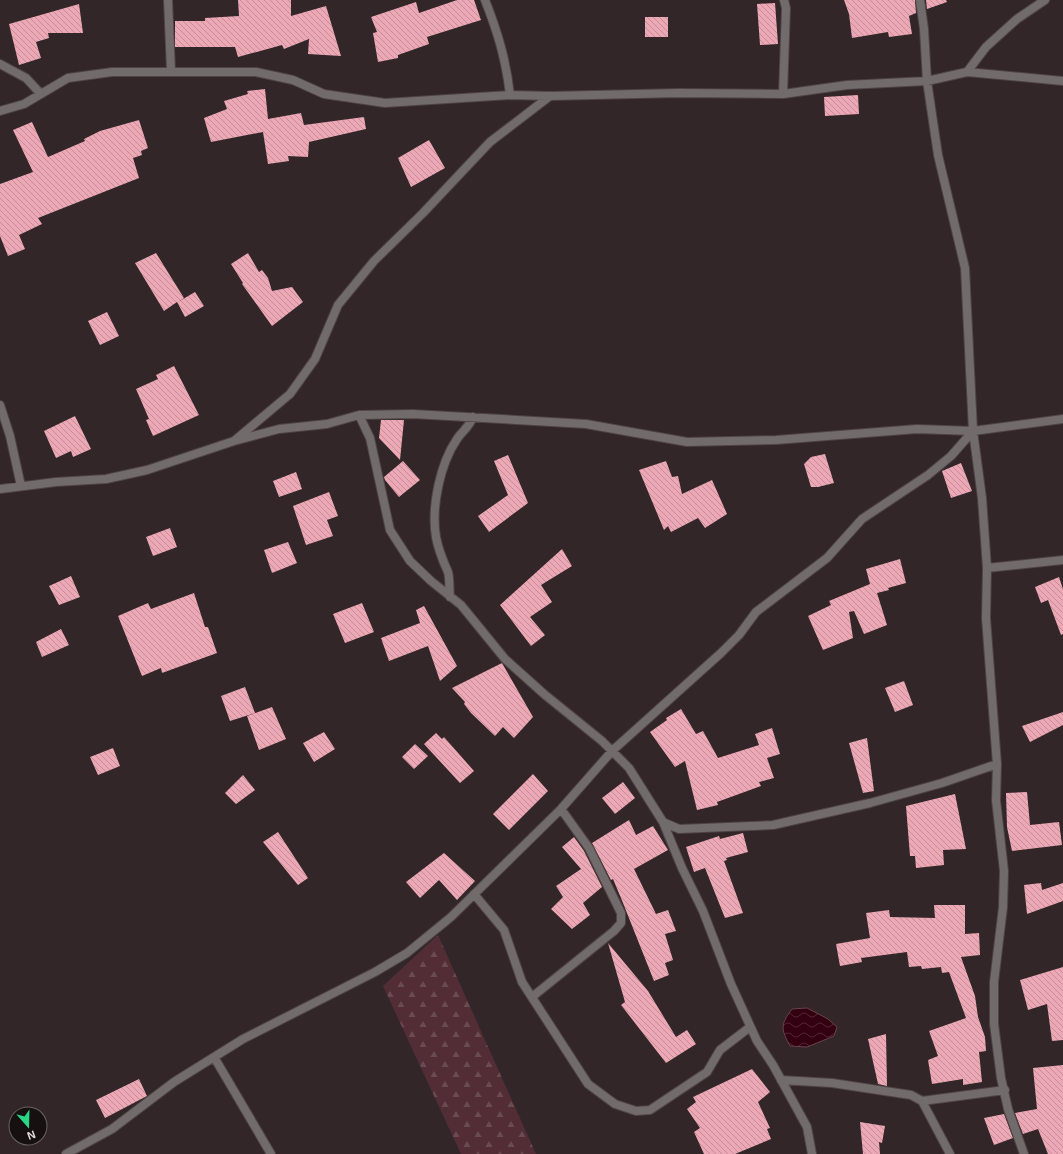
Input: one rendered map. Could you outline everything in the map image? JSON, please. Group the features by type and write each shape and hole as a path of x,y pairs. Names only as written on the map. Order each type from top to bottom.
{"street":[{"path":"168,0 171,71"},
{"path":"485,0 498,34 506,65 510,95"},
{"path":"783,94 786,8 784,0"},
{"path":"920,0 924,29 927,81 938,155 965,268 973,431 982,498 987,568 986,618 997,764 996,800 1004,871 1003,907 994,982 994,1024 1008,1109 1024,1154"},
{"path":"967,72 986,47 1017,19 1046,0"},
{"path":"0,64 26,78 40,94"},
{"path":"0,111 24,104 68,78 112,72 256,72 293,80 324,94 385,103 510,95 550,96 679,93 783,94 847,85 927,81 967,72 1063,81"},
{"path":"234,441 290,394 315,359 338,305 374,261 490,142 550,96"},
{"path":"0,405 21,486"},
{"path":"0,489 56,482 106,479 147,470 234,441 279,429 327,424 359,415 414,414 586,424 687,442 776,440 917,429 973,431 1063,419"},
{"path":"359,415 370,438 390,530 410,560 431,582 461,605 505,658 544,694 582,724 629,768 663,822 682,868 703,912 731,984 756,1041 781,1080 806,1127 812,1154"},
{"path":"450,596 448,573 436,538 434,518 438,486 443,469 457,439 468,428 473,417"},
{"path":"66,1154 112,1129 174,1082 243,1039 375,972 407,953 451,917 561,809 612,751 739,635 756,612 827,558 862,519 928,475 951,456 973,431"},
{"path":"987,568 1063,560"},
{"path":"663,822 679,829 773,825 870,804 942,783 997,764"},
{"path":"532,997 614,931 621,923 621,913 589,848 561,809"},
{"path":"474,894 504,930 522,982 588,1084 615,1104 636,1111 650,1110 707,1072 720,1050 750,1027"},
{"path":"214,1057 271,1154"},
{"path":"781,1080 832,1083 911,1095 922,1101 950,1154"},
{"path":"922,1101 1005,1090"}],"green space":[{"path":"438,935 536,1154 461,1154 383,986"}],"water":[{"path":"807,1008 828,1019 837,1027 834,1036 807,1047 790,1046 783,1027 785,1019 792,1009"}],"building":[{"path":"238,0 291,0 291,16 326,6 341,56 308,54 309,39 284,49 282,45 238,57 235,47 175,47 175,21 205,21 205,18 239,16"},
{"path":"457,0 474,0 481,20 427,37 429,44 398,55 398,58 378,62 373,33 377,32 371,17 416,2 419,13"},
{"path":"844,0 915,0 916,13 909,16 912,34 889,37 888,32 852,38 849,14"},
{"path":"926,0 946,0 947,2 927,9"},
{"path":"775,3 778,44 760,45 757,4"},
{"path":"79,4 83,33 48,33 49,38 36,42 41,58 19,65 9,24"},
{"path":"645,17 668,17 668,37 645,37"},
{"path":"265,89 268,119 301,113 304,125 364,117 366,129 309,142 308,157 288,156 289,161 268,164 263,132 211,142 204,118 227,109 224,101 248,94 247,91"},
{"path":"858,95 859,114 825,116 824,97"},
{"path":"139,120 148,148 141,151 142,155 133,158 139,178 38,218 42,224 19,235 25,249 8,256 0,236 0,184 33,172 13,130 32,122 48,157 85,141 84,139 100,131"},
{"path":"429,140 445,168 411,187 398,158"},
{"path":"156,253 184,298 178,302 195,292 204,306 185,317 177,302 164,311 135,263"},
{"path":"248,253 259,272 262,270 268,278 272,291 292,287 303,302 272,326 242,284 243,283 231,264"},
{"path":"107,312 119,336 100,345 88,321"},
{"path":"174,366 199,415 153,436 146,420 149,419 136,389 158,379 156,375"},
{"path":"75,416 91,449 73,457 71,451 56,458 44,431"},
{"path":"381,420 404,420 400,460 379,438"},
{"path":"825,454 834,483 811,487 804,464 811,457"},
{"path":"508,455 528,503 489,532 478,516 508,495 494,461"},
{"path":"403,461 420,480 399,497 384,477"},
{"path":"666,461 672,477 678,476 682,494 712,480 727,514 705,528 698,518 671,532 668,526 664,530 639,470"},
{"path":"961,463 972,491 951,498 942,471"},
{"path":"296,472 302,489 279,497 273,481"},
{"path":"329,492 338,516 327,520 333,536 306,545 293,506"},
{"path":"170,528 177,547 153,556 146,537"},
{"path":"288,542 297,563 272,573 264,550"},
{"path":"562,549 572,566 541,585 552,602 530,617 545,635 531,646 500,605"},
{"path":"900,559 906,583 877,593 887,625 864,634 854,611 849,612 853,638 823,650 808,616 831,605 829,601 870,584 866,569"},
{"path":"71,576 80,597 59,605 49,586"},
{"path":"1059,577 1063,589 1063,634 1061,635 1048,600 1041,603 1035,587"},
{"path":"194,593 205,627 208,627 217,653 162,673 161,668 142,676 118,616 148,603 151,609"},
{"path":"362,603 374,632 345,643 333,614"},
{"path":"424,606 457,666 440,681 428,646 389,661 381,638 420,623 416,610"},
{"path":"61,629 69,645 42,657 36,642"},
{"path":"502,663 533,717 514,738 503,727 495,736 471,713 464,704 465,702 452,688"},
{"path":"904,681 913,705 895,712 885,688"},
{"path":"245,687 255,713 230,721 221,696"},
{"path":"272,707 286,739 259,750 247,716"},
{"path":"681,709 696,734 703,731 718,758 759,745 755,734 772,728 780,754 767,758 774,778 759,782 761,786 717,802 718,805 697,810 685,761 675,767 650,732 667,720 666,718"},
{"path":"1063,712 1063,725 1030,742 1022,726"},
{"path":"324,732 335,749 314,762 303,743"},
{"path":"436,733 442,739 444,737 474,771 460,783 424,744"},
{"path":"867,738 874,791 863,793 849,743"},
{"path":"415,744 428,756 414,769 402,757"},
{"path":"113,748 120,766 98,775 90,757"},
{"path":"533,774 548,791 509,830 493,814"},
{"path":"243,775 255,790 236,804 225,793"},
{"path":"623,782 635,798 615,814 602,798"},
{"path":"1027,792 1030,825 1059,822 1062,845 1012,851 1007,827 1006,793"},
{"path":"955,794 966,849 943,850 944,865 916,868 915,856 910,856 906,806"},
{"path":"629,820 636,835 653,826 668,850 634,869 656,914 668,910 676,931 665,934 673,960 665,963 669,975 654,981 613,879 611,880 592,843"},
{"path":"278,832 308,878 298,885 263,842"},
{"path":"743,833 748,852 726,858 727,860 724,861 743,913 725,918 705,868 694,872 686,847 719,836 720,839"},
{"path":"574,837 584,851 602,887 583,903 590,915 572,929 551,909 563,897 556,886 581,869 562,847"},
{"path":"444,853 475,881 457,900 439,880 420,898 406,882"},
{"path":"1041,883 1042,890 1063,883 1063,901 1027,914 1024,885"},
{"path":"934,905 965,905 965,934 979,933 980,955 961,957 975,996 978,1017 985,1037 986,1051 979,1052 982,1082 963,1085 963,1079 932,1084 928,1060 938,1056 929,1031 966,1018 949,972 942,973 941,967 922,969 921,966 909,967 907,952 861,958 862,962 840,966 836,944 870,938 866,913 889,910 890,917 935,918"},
{"path":"608,943 648,991 676,1037 687,1030 696,1044 666,1063 621,1005 625,1002"},
{"path":"1063,967 1063,1040 1052,1041 1047,1004 1028,1010 1020,980"},
{"path":"886,1034 887,1086 878,1084 868,1039"},
{"path":"1063,1065 1063,1154 1048,1154 1038,1129 1023,1134 1015,1113 1037,1109 1033,1068"},
{"path":"752,1069 770,1092 758,1102 770,1128 767,1129 771,1139 735,1154 704,1154 694,1132 700,1128 687,1109 696,1102 693,1097"},
{"path":"139,1079 147,1096 105,1118 96,1100"},
{"path":"1004,1114 1013,1138 994,1145 984,1118"},
{"path":"860,1122 885,1126 882,1143 879,1142 880,1154 863,1154"}]}
